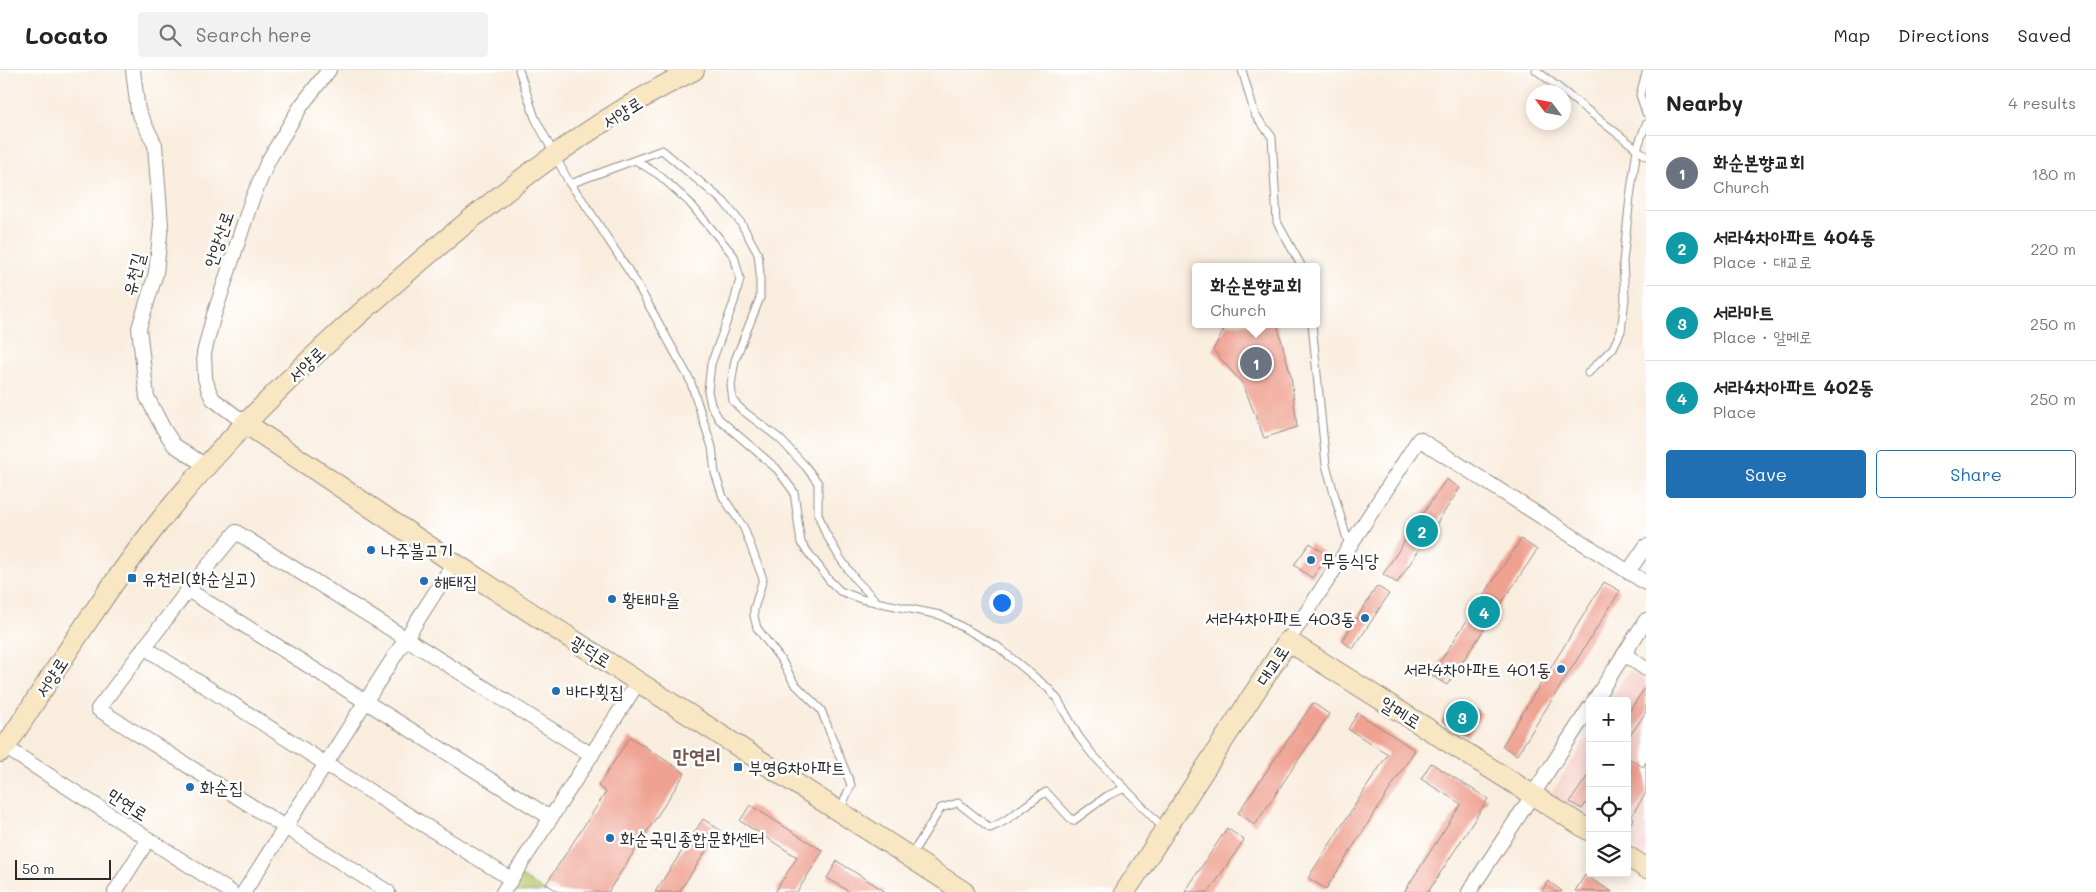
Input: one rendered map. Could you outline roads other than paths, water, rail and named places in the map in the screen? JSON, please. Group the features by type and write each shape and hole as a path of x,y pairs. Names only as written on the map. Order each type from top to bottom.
{"street":[{"name":"유천길","path":"133,70 138,111 155,145 161,225 156,273 139,328 148,397 163,428 174,445 206,466"},
{"name":"안양산로","path":"245,423 213,399 205,378 204,354 213,318 251,202 268,160 301,106 329,70"},
{"name":"서양로","path":"2,752 107,593 151,532 245,423 350,323 428,254 509,189 605,122 694,70"},
{"name":"광덕로","path":"245,423 454,563 840,810 964,892"},
{"name":"대교로","path":"1125,892 1420,439 1628,572"},
{"path":"388,892 98,709 188,590 236,532 592,755"},
{"path":"1646,546 1628,572 1646,583"},
{"path":"244,892 454,563"},
{"path":"188,590 551,818"},
{"path":"1597,697 1646,620"},
{"name":"알메로","path":"1288,641 1586,828"},
{"path":"144,648 511,879"},
{"path":"1624,654 1646,669"},
{"path":"503,892 639,681"},
{"path":"1469,892 1586,713"},
{"name":"만연로","path":"2,752 231,892"},
{"path":"115,892 148,840"},
{"path":"1631,859 1646,868"}],"lane":[{"path":"519,70 534,118 570,184 584,201 636,282 690,380 712,447 715,473 722,497 744,528 763,578 754,609 757,628 782,661 794,683 821,710 851,786 840,810"},
{"path":"1242,70 1255,115 1272,138 1277,222 1300,263"},
{"path":"1536,70 1646,156"},
{"path":"1646,73 1640,90 1641,102 1646,113"},
{"path":"1588,373 1613,348 1620,331 1625,300 1623,262 1630,197 1637,149 1646,124"},
{"path":"570,184 662,150 724,202 740,223 758,254 760,298 735,360 731,385 733,401 780,439 818,483 818,514 825,532 855,579 878,603"},
{"path":"635,160 659,175 689,202 734,256 740,280 734,302 711,364 708,391 710,405 719,419 777,469 794,492 801,543 829,580 840,591 878,603 940,615 997,646 1048,688 1058,700 1079,737 1145,811 1166,831"},
{"path":"1312,328 1326,465 1350,546"},
{"path":"910,857 941,808 951,804 958,803 990,828 1008,819 1046,792 1073,821 1108,796 1124,788"}],"place":[{"name":"화순본향교회","path":"1256,363"},
{"name":"서라4차아파트 404동","path":"1422,531"},
{"name":"나주불고기","path":"371,550"},
{"name":"무등식당","path":"1311,560"},
{"name":"유천리(화순실고)","path":"132,578"},
{"name":"해태집","path":"424,581"},
{"name":"황태마을","path":"612,599"},
{"name":"서라4차아파트 402동","path":"1484,612"},
{"name":"서라4차아파트 403동","path":"1365,618"},
{"name":"서라4차아파트 401동","path":"1561,669"},
{"name":"바다횟집","path":"556,691"},
{"name":"서라마트","path":"1462,717"},
{"name":"부영6차아파트","path":"738,767"},
{"name":"화순집","path":"190,787"},
{"name":"화순국민종합문화센터","path":"610,838"}],"district":[{"name":"만연리","path":"697,755"}]}
